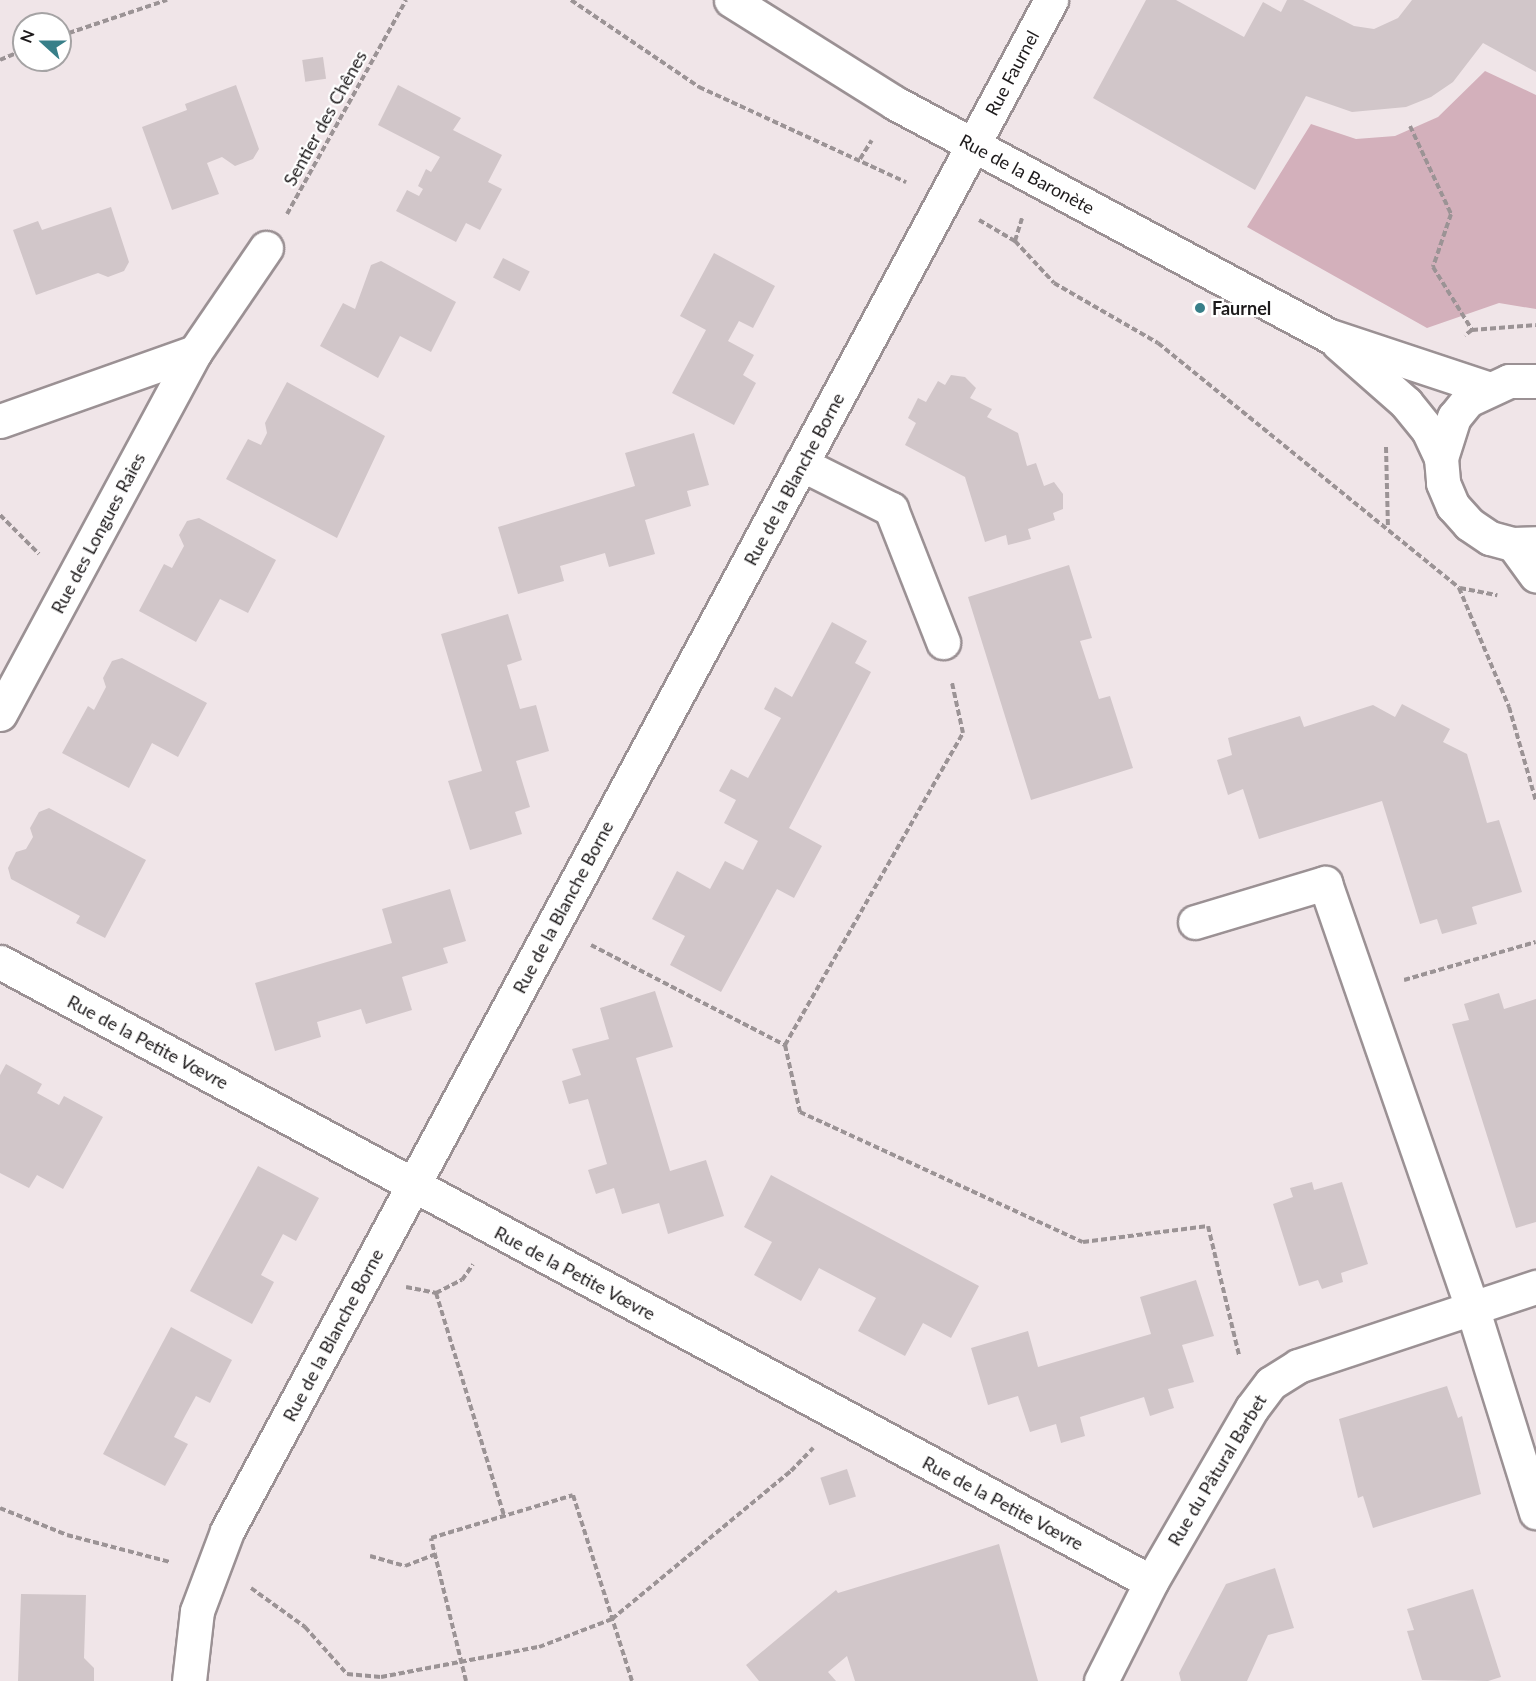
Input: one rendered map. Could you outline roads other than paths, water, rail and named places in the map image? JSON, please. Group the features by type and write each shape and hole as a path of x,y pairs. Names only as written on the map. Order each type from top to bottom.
{"street":[{"name":"Rue de la Baronète","path":"731,0 820,59 974,146 1330,336 1487,388"},
{"name":"Rue Faurnel","path":"974,146 1051,0"},
{"name":"Rue de la Blanche Borne","path":"189,1681 197,1611 210,1571 227,1531 974,146"},
{"name":"Rue des Longues Raies","path":"0,714 195,352 266,248"},
{"name":"Rue de la Baronète","path":"1330,336 1406,403 1428,430 1441,458"},
{"path":"0,421 195,352"},
{"path":"1536,381 1509,381 1487,388 1468,400 1454,417 1441,458 1443,483 1453,506 1469,525 1490,538 1525,544 1536,576"},
{"path":"801,464 891,509 943,642"},
{"path":"1195,922 1325,883 1472,1306 1536,1512"},
{"name":"Rue de la Petite Vœvre","path":"0,962 1151,1582"},
{"name":"Rue du Pâtural Barbet","path":"1101,1681 1151,1582 1260,1394 1285,1372 1472,1306 1536,1287"}],"place":[{"name":"Faurnel","path":"1200,308"}]}
